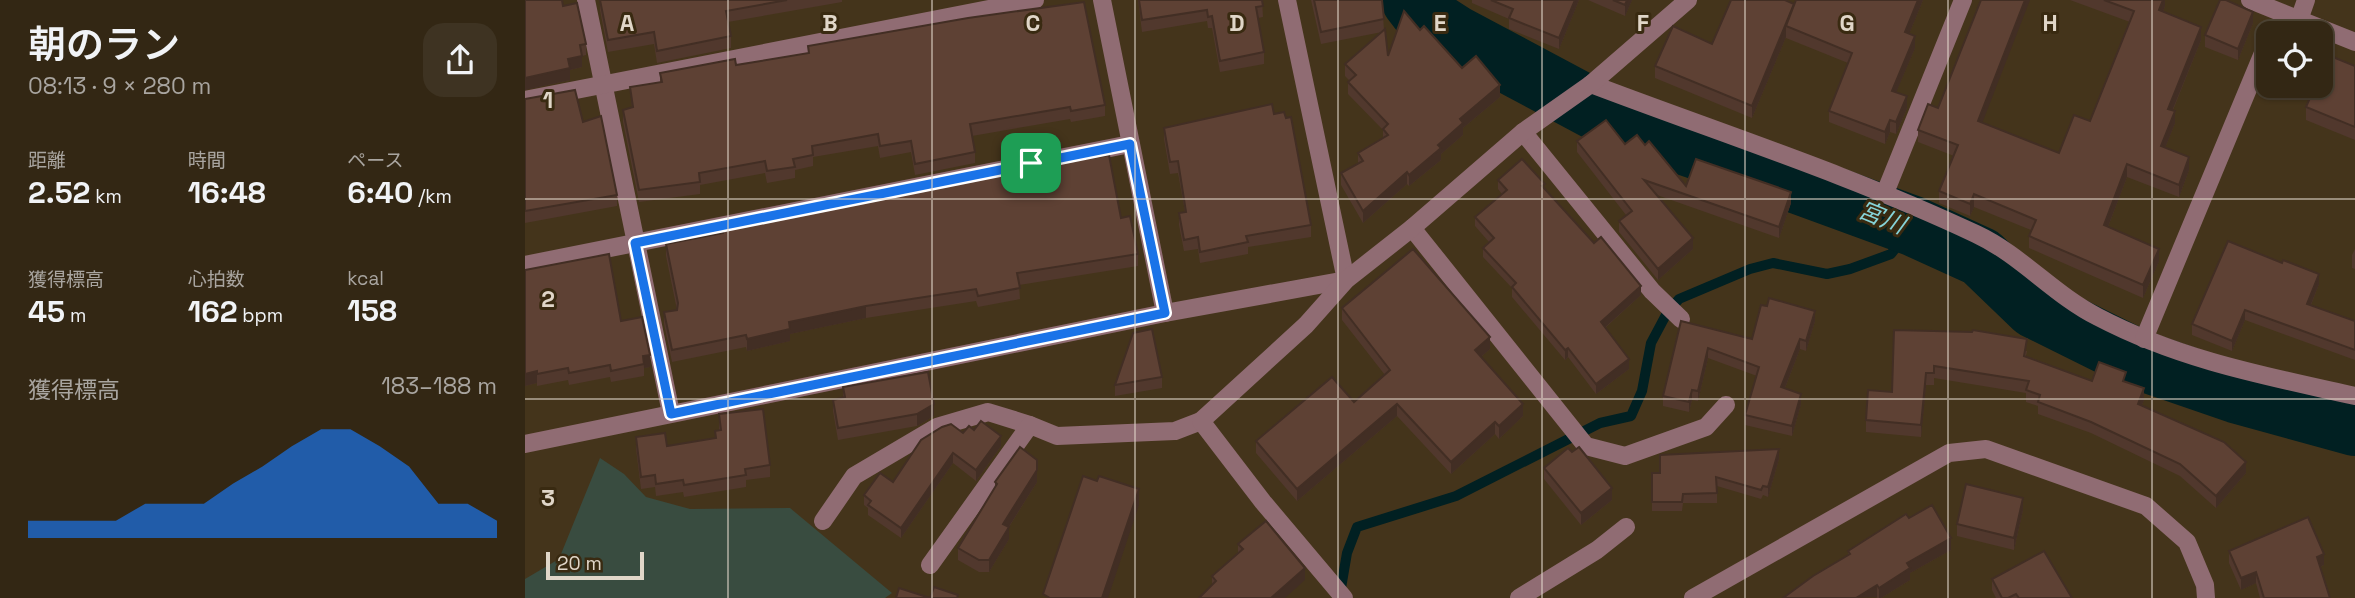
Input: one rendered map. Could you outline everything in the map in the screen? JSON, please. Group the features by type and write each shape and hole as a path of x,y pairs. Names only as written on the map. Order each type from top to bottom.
{"street":[{"path":"586,0 671,414"},
{"path":"525,100 1035,0"},
{"path":"1102,0 1165,313"},
{"path":"1287,0 1346,280"},
{"path":"823,521 854,475 937,427 988,412 1057,436 1175,431 1201,421 1306,325 1346,280 1412,229 1526,129 1588,86 1688,0"},
{"path":"1885,192 1963,0"},
{"path":"2250,0 2355,42"},
{"path":"2299,20 2306,0"},
{"path":"2276,21 2280,11"},
{"path":"2144,339 2256,70"},
{"path":"1588,86 1885,192 2008,251 2095,316 2144,339 2226,368 2355,396"},
{"path":"1526,129 1652,290 1678,317"},
{"path":"525,265 1130,144"},
{"path":"1412,229 1586,446 1625,456 1706,426 1726,405"},
{"path":"525,444 1165,313 1346,280"},
{"path":"1201,421 1345,598"},
{"path":"930,565 1030,425"},
{"path":"1693,598 1948,453 1986,449 2145,506 2187,542 2205,585 2206,598"},
{"path":"1519,598 1597,550 1626,527"}],"green space":[{"path":"600,458 624,474 646,497 690,509 790,508 892,593 885,598 525,598 525,579 559,559"}],"building":[{"path":"525,0 562,0 563,6 577,3 586,44 580,45 582,56 568,59 570,68 525,78"},
{"path":"600,0 787,0 726,11 731,36 657,51 654,32 608,40"},
{"path":"1139,0 1262,0 1263,6 1256,7 1264,52 1220,61 1212,16 1208,17 1207,10 1142,20"},
{"path":"1314,0 1382,0 1384,19 1321,32"},
{"path":"1491,0 1575,0 1559,38 1509,18 1513,9"},
{"path":"1613,0 1627,0 1625,5"},
{"path":"1731,0 1785,0 1794,4 1752,106 1655,66 1673,26 1712,44"},
{"path":"1796,0 1918,0 1905,32 1915,36 1892,91 1907,96 1896,122 1890,120 1885,132 1829,111 1852,53 1786,26"},
{"path":"1981,0 2025,0 1978,121 2059,153 2074,115 2090,121 2134,11 2104,0 2163,0 2159,10 2201,27 2168,109 2175,111 2161,146 2189,157 2179,185 2127,164 2104,225 2159,249 2143,285 2029,236 2036,220 1974,194 1970,204 1939,191 1958,145 1918,130 1928,104 1938,108"},
{"path":"2220,0 2253,12 2238,49 2205,35"},
{"path":"1084,2 1105,105 1071,111 1070,107 970,124 975,152 915,164 911,141 880,146 878,134 812,146 813,155 793,159 795,167 767,171 765,161 699,173 700,182 639,190 623,110 633,107 630,87 662,82 660,73 735,59 736,65 809,53 808,46 968,18"},
{"path":"1404,11 1420,30 1424,26 1462,68 1476,56 1500,85 1460,119 1463,123 1438,145 1441,148 1409,175 1407,172 1363,211 1341,173 1363,161 1358,153 1388,135 1383,129 1388,124 1348,82 1356,75 1345,64 1385,29 1388,56"},
{"path":"2333,57 2355,66 2355,127 2306,107 2310,98 2333,98"},
{"path":"575,90 583,122 601,116 617,195 525,211 525,99"},
{"path":"1272,104 1274,114 1284,112 1286,118 1291,117 1311,225 1246,236 1248,242 1200,252 1198,237 1184,240 1179,213 1186,212 1178,161 1170,162 1164,128"},
{"path":"1606,120 1625,144 1637,135 1645,145 1649,141 1686,186 1696,159 1791,192 1779,227 1644,180 1693,238 1658,269 1619,221 1632,211 1577,141"},
{"path":"1109,155 1121,218 1130,216 1138,254 1017,273 1020,288 978,296 976,289 866,306 789,322 790,329 747,339 746,335 672,350 664,312 677,310 678,303 666,244 723,233 722,228 894,196 920,189 920,186"},
{"path":"1522,159 1545,184 1542,186 1594,243 1601,237 1641,286 1601,322 1629,359 1596,384 1568,348 1565,350 1512,287 1516,283 1483,248 1494,238 1475,217 1507,190 1498,180"},
{"path":"2228,241 2282,263 2283,260 2319,274 2307,304 2355,321 2355,350 2245,310 2232,341 2192,324"},
{"path":"1413,249 1490,337 1475,350 1523,404 1499,426 1495,422 1451,462 1397,404 1297,489 1256,441 1332,377 1354,402 1390,370 1342,308"},
{"path":"609,254 621,321 642,317 650,355 643,356 644,364 611,371 610,365 569,373 568,368 525,374 525,270"},
{"path":"1769,298 1815,311 1806,341 1800,339 1781,387 1801,394 1792,426 1745,415 1759,367 1708,348 1698,391 1692,390 1689,402 1663,396 1681,321 1752,339 1761,305 1767,306"},
{"path":"1152,329 1162,377 1115,385 1133,333"},
{"path":"1894,330 1973,330 2027,339 2024,356 2092,381 2099,362 2126,372 2123,381 2144,388 2138,404 2224,442 2246,462 2216,496 2180,464 2091,422 2038,402 2040,395 2026,390 2029,381 1934,366 1934,373 1926,373 1921,425 1866,420 1868,390 1892,392"},
{"path":"928,372 934,404 917,414 838,428 833,400 845,397 843,387"},
{"path":"763,409 770,465 745,469 746,475 684,485 683,480 656,484 655,475 641,477 636,437 665,433 667,446 716,438 715,431 721,430 719,414"},
{"path":"981,421 1001,436 976,470 953,453 901,528 868,505 871,501 864,495 880,473 893,482 921,440 951,424 963,433 969,426 974,430"},
{"path":"1020,447 1037,460 1037,470 1003,524 1009,527 989,560 979,560 958,548 997,484 995,482"},
{"path":"1579,447 1612,488 1581,513 1544,468 1568,448 1572,452"},
{"path":"1779,449 1768,487 1763,486 1761,490 1716,477 1717,493 1683,494 1682,502 1652,502 1652,473 1660,473 1660,455"},
{"path":"1083,476 1097,481 1099,476 1139,489 1102,598 1050,598 1043,594"},
{"path":"1966,484 2023,498 2014,538 1957,524"},
{"path":"1932,505 1951,538 1907,563 1910,568 1879,588 1877,585 1856,598 1783,598 1850,554 1848,551 1906,514 1909,518"},
{"path":"2308,517 2324,554 2317,557 2330,598 2264,598 2256,572 2241,578 2229,551"},
{"path":"1266,521 1305,568 1271,598 1199,598 1216,581 1212,576 1243,549 1238,544"},
{"path":"2044,551 2072,598 2019,598 2016,594 2002,598 1992,579"},
{"path":"934,587 958,595 957,598 930,598"},
{"path":"899,588 930,598 896,598"}],"waterway":[{"name":"宮川","path":"1411,0 1421,13 1455,35 1620,123 1913,226 1981,257 2034,308 2139,360 2235,393 2355,426"},
{"path":"1340,594 1347,553 1357,527 1456,496 1600,423 1631,416 1642,391 1651,343 1667,313 1679,299 1750,269 1773,263 1827,274 1850,269 1891,254 1913,226"}],"route":[{"path":"1130,144 1165,313 671,414 635,243 1031,163 1130,144"}]}
